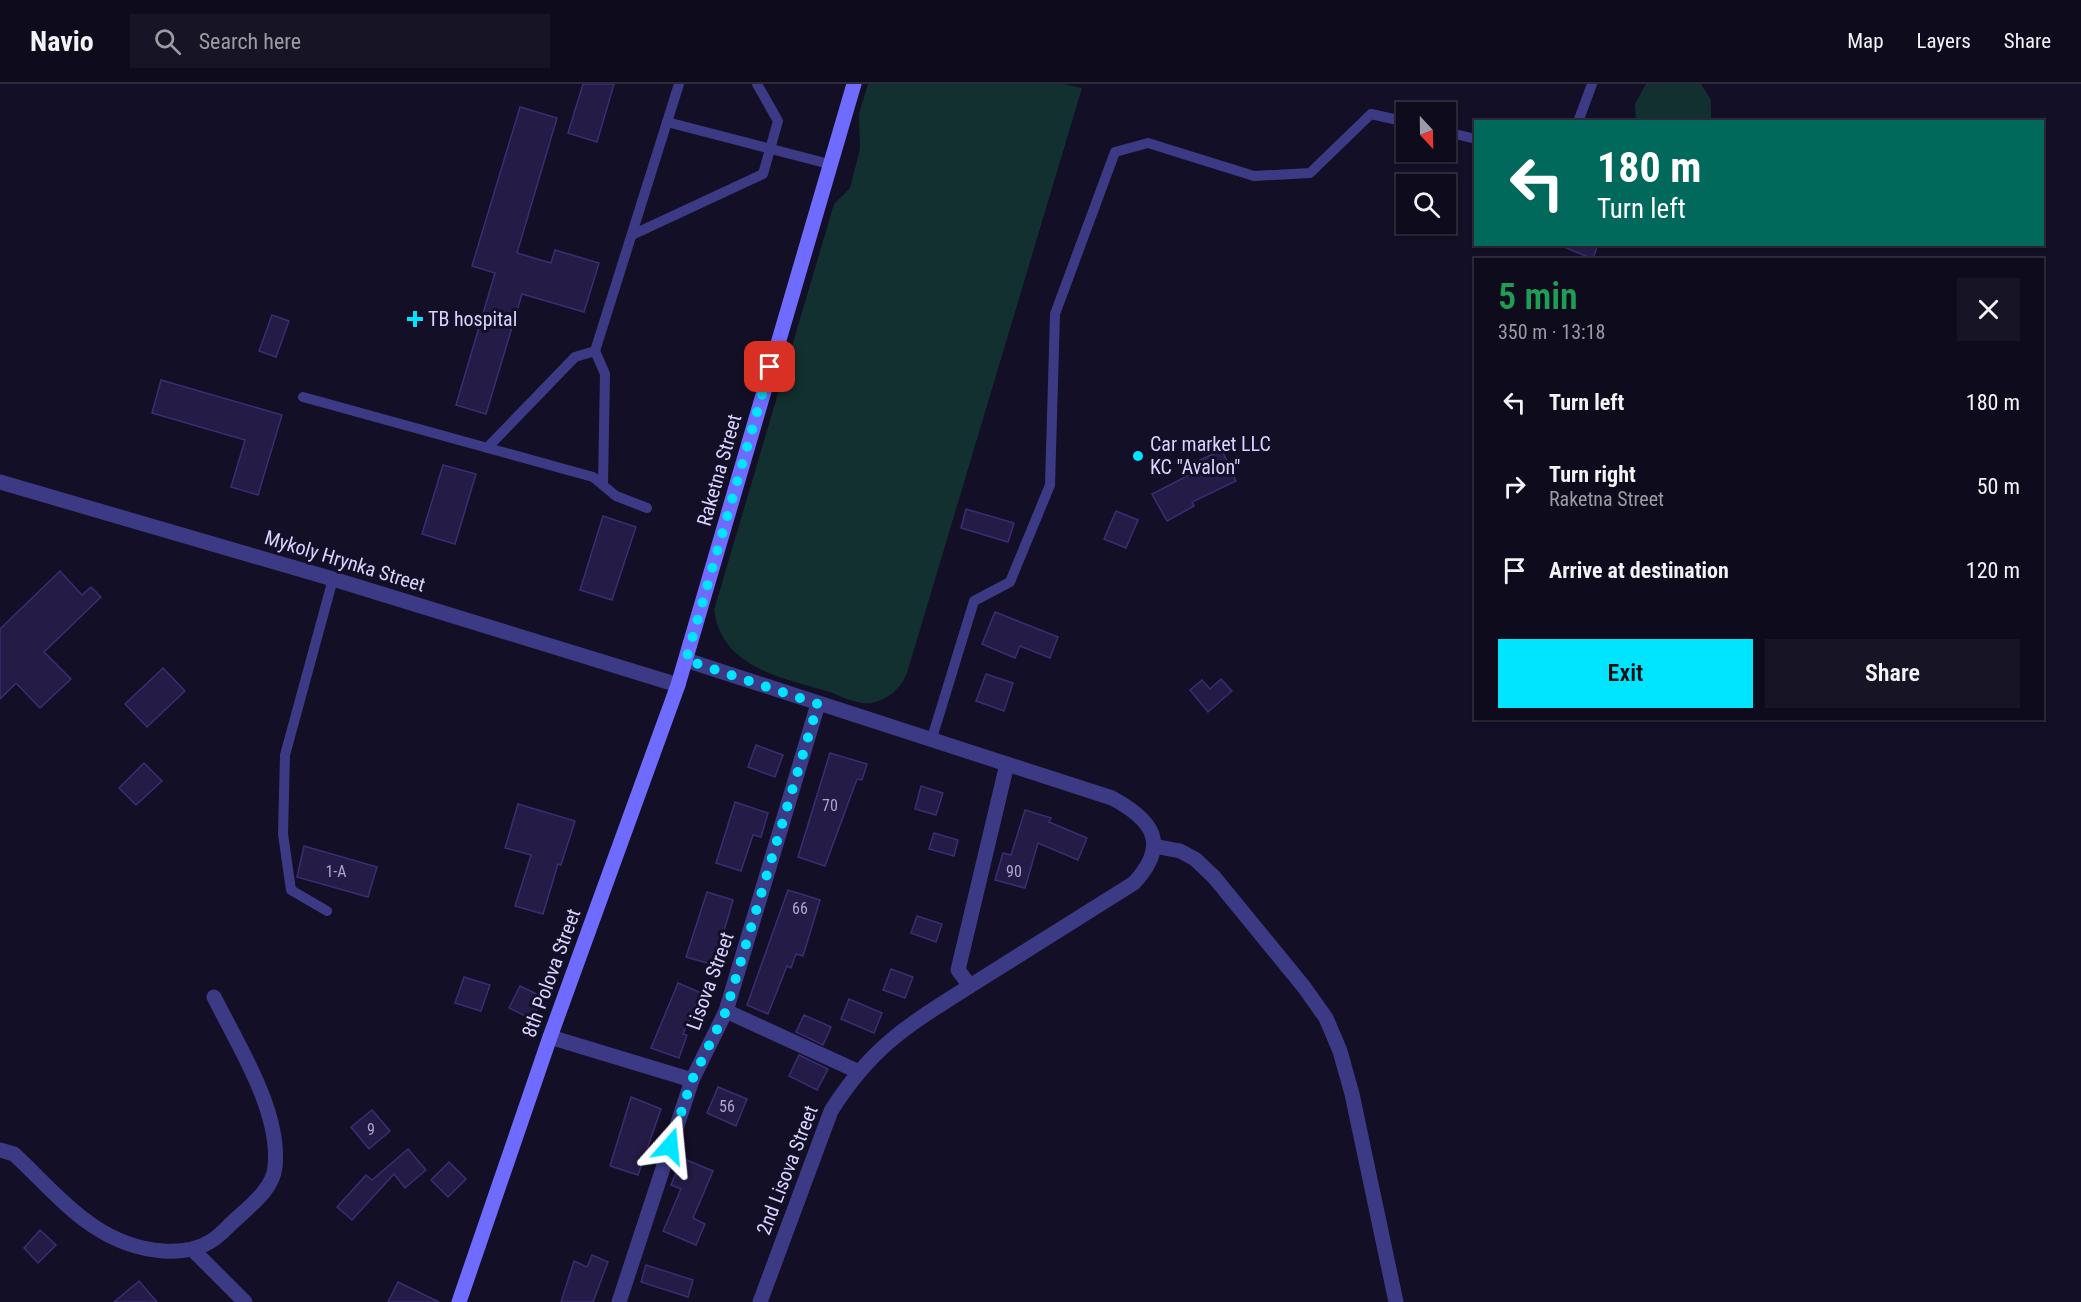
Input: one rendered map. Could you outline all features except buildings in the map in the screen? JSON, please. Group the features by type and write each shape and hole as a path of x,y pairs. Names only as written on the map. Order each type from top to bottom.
{"street":[{"name":"Raketna Street","path":"686,660 854,84"},
{"name":"Mykoly Hrynka Street","path":"0,482 333,579 678,685"},
{"path":"686,660 818,704 932,738 1124,804 1145,820 1151,830 1154,846 1180,851 1195,859 1214,877 1326,1018 1340,1051 1352,1094 1396,1302"},
{"name":"8th Polova Street","path":"459,1302 550,1037 686,660"},
{"name":"Lisova Street","path":"619,1302 692,1080 726,1011 818,704"},
{"path":"970,986 958,970 1007,764"},
{"name":"2nd Lisova Street","path":"760,1302 831,1111 857,1071 911,1023 1134,883 1151,861 1154,846"},
{"path":"0,1150 14,1154 94,1228 128,1246 170,1251 193,1250 212,1241 258,1198 269,1185 275,1168 275,1145 270,1117 214,997"},
{"path":"726,1011 857,1071"},
{"path":"550,1037 692,1080"},
{"path":"193,1250 245,1302"}],"lane":[{"path":"603,484 605,374 596,351 679,84"},
{"path":"632,235 763,174 778,121 757,84"},
{"path":"1579,120 1592,84"},
{"path":"932,738 974,601 1010,582 1050,485 1055,314 1115,152 1148,143 1254,176 1310,173 1371,114 1396,120"},
{"path":"667,122 829,164"},
{"path":"1456,134 1474,139"},
{"path":"487,448 575,357 596,351"},
{"path":"303,397 593,477 616,496 647,508"},
{"path":"327,910 291,890 283,834 285,755 333,579"}],"green space":[{"path":"868,84 1064,84 1082,88 907,673 901,684 888,697 866,703 774,675 742,658 719,630 714,610 834,204 850,188 860,149 859,113"},
{"path":"1646,84 1701,84 1711,100 1711,120 1636,120 1635,104"}],"place":[{"name":"TB hospital","path":"415,319"},
{"name":"Car market LLC KC \"Avalon\"","path":"1138,456"}],"route":[{"path":"670,1146 692,1080 726,1011 818,704 686,660 770,367"}]}
